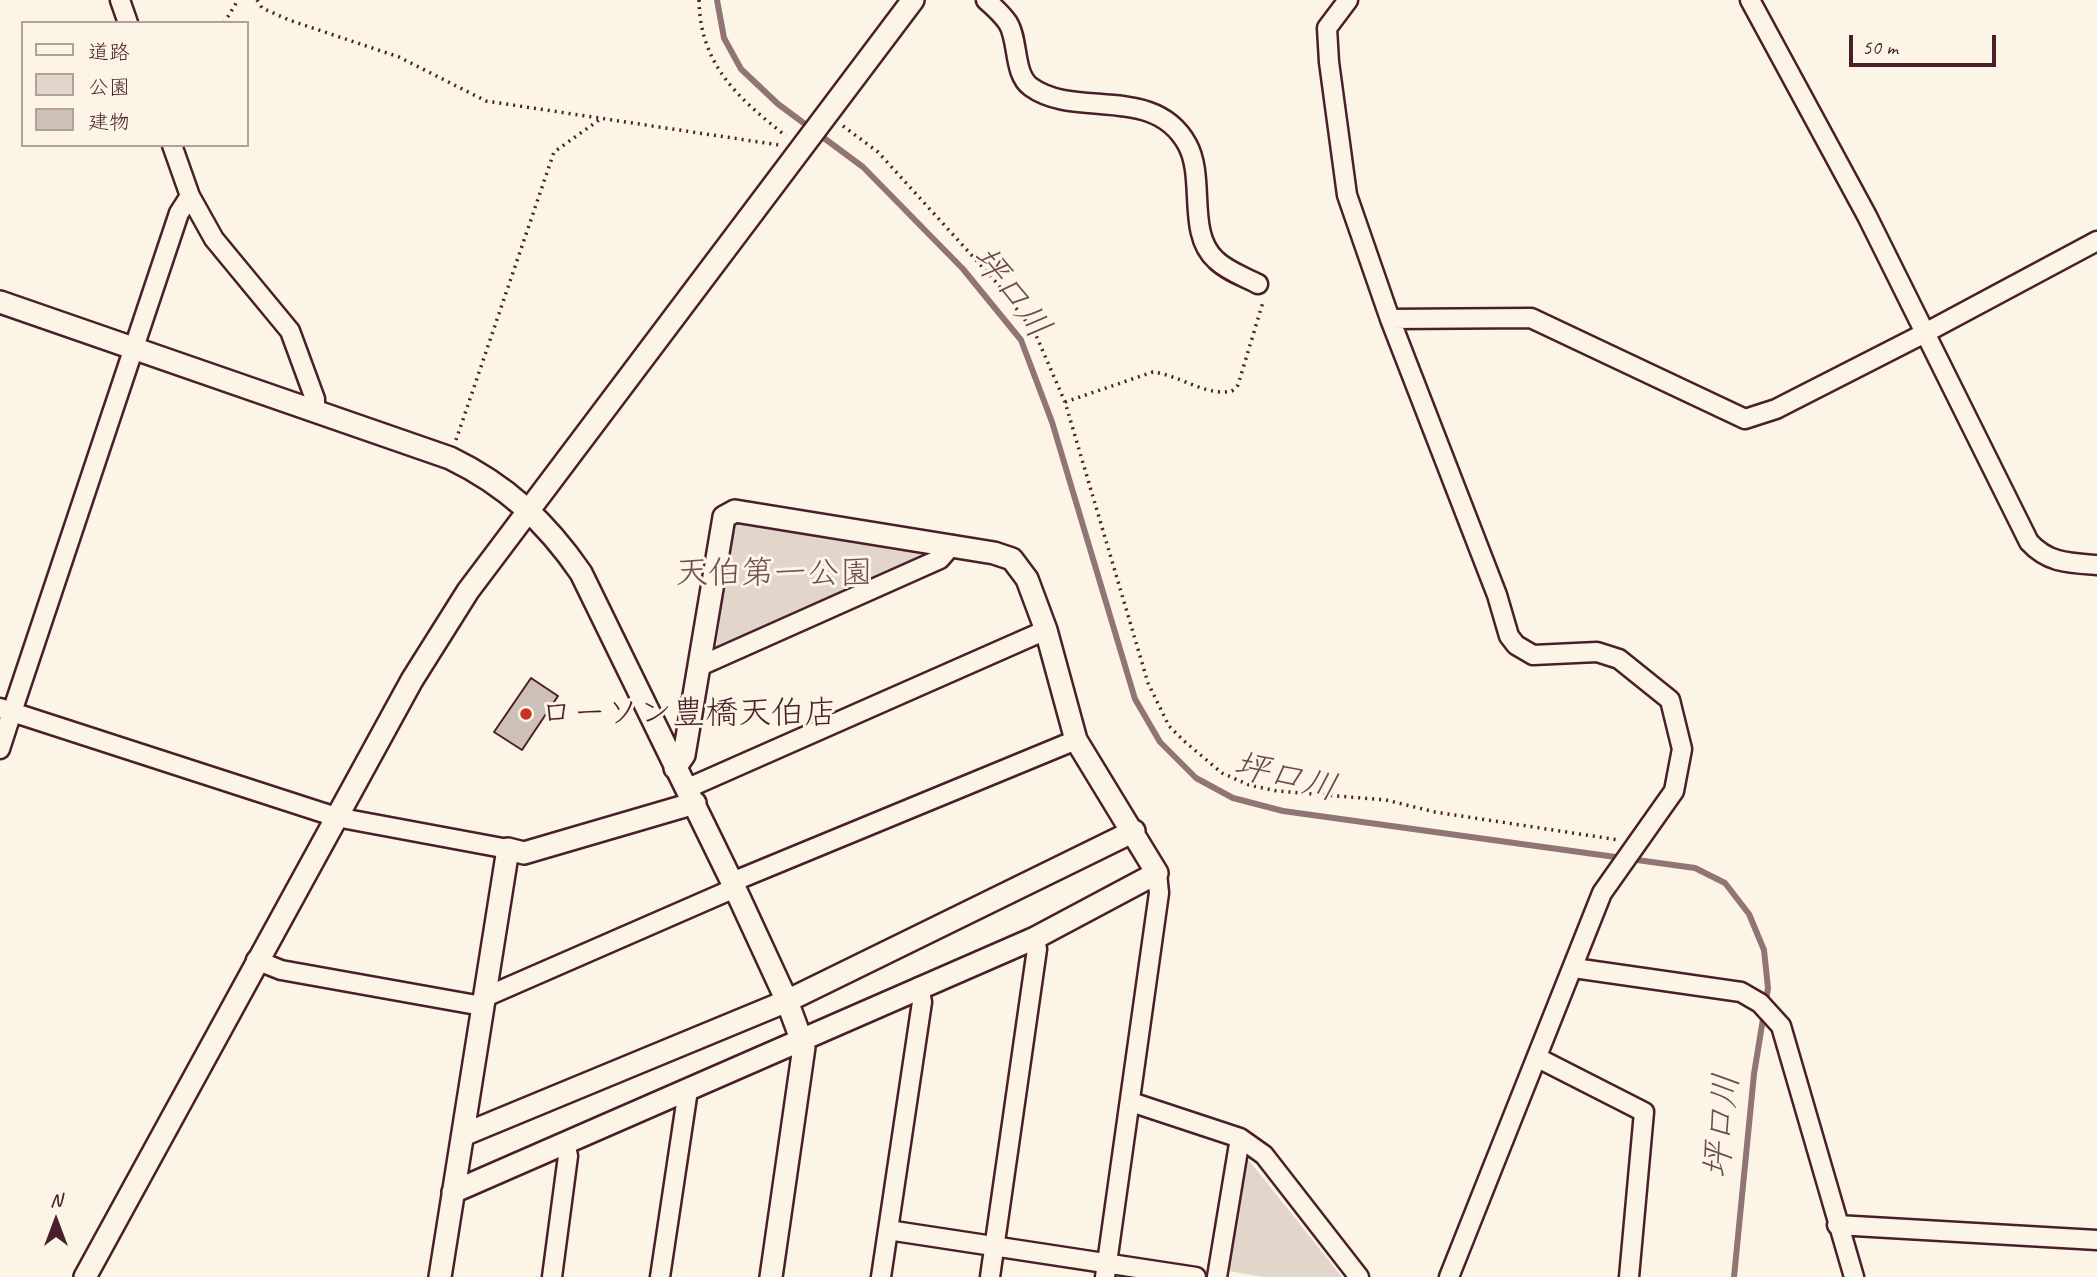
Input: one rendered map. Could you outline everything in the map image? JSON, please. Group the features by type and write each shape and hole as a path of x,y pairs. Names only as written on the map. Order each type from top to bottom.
{"street":[{"path":"120,0 127,21"},
{"path":"85,1277 412,680 468,591 913,0"},
{"path":"986,0 1009,24 1022,73 1030,87 1054,97 1142,109 1168,122 1187,142 1196,166 1206,249 1218,263 1258,284"},
{"path":"1348,0 1327,28 1347,195 1390,319 1497,595 1509,636 1533,655 1597,652 1619,659 1670,700 1682,749 1674,791 1602,893 1449,1277"},
{"path":"1750,0 1867,216 2029,542 2042,556 2061,562 2097,565"},
{"path":"173,147 191,196 214,239 290,331 315,399 315,411"},
{"path":"0,749 6,710 180,213 191,196"},
{"path":"1390,319 1531,318 1745,419 1776,409 2097,241"},
{"path":"0,302 450,458 489,478 529,510 559,540 581,573 691,796 787,1001 804,1047 771,1277"},
{"path":"675,768 684,755 724,517 735,511 953,545 1012,559 1027,579 1046,630 1076,740 1134,831 1157,873 1159,893 1106,1270"},
{"path":"700,666 940,559 953,545"},
{"path":"6,710 336,817 524,853 691,796 1046,630"},
{"path":"257,960 281,970 483,1002 733,885 1076,740"},
{"path":"463,1135 787,1001 1134,831"},
{"path":"440,1277 508,849"},
{"path":"453,1192 688,1090 800,1037 1035,937 1157,873"},
{"path":"990,1277 1037,949 1035,937"},
{"path":"1574,968 1741,992 1760,1003 1781,1026 1854,1277"},
{"path":"881,1277 922,1002 919,987"},
{"path":"1538,1058 1644,1112 1629,1277"},
{"path":"660,1277 688,1090"},
{"path":"1131,1102 1240,1138 1264,1155 1359,1277"},
{"path":"1217,1277 1240,1138"},
{"path":"552,1277 568,1156 565,1143"},
{"path":"1837,1225 2097,1240"},
{"path":"888,1230 995,1246 1106,1270 1196,1277"}],"path":[{"path":"225,21 238,0"},
{"path":"257,0 262,8 289,20 399,57 486,100 802,148"},
{"path":"699,0 703,42 710,57 754,111 802,148"},
{"path":"826,117 878,152 996,282 1035,334 1065,402 1147,683 1169,726 1201,758 1249,785 1277,791 1386,800 1435,813 1635,847"},
{"path":"450,458 554,152 601,119"},
{"path":"1065,402 1153,372 1166,373 1217,392 1232,391 1238,384 1263,304 1264,294 1258,284"}],"green space":[{"name":"天伯第一公園","path":"734,523 929,553 716,648"},
{"path":"1247,1158 1342,1277 1264,1277 1229,1271"}],"building":[{"name":"ローソン豊橋天伯店","path":"531,678 558,696 522,750 494,732"}],"waterway":[{"name":"坪口川","path":"717,0 724,38 741,69 778,104 863,167 963,269 1021,340 1052,422 1135,699 1160,742 1196,778 1233,798 1283,811 1695,868 1725,883 1749,914 1764,950 1768,988 1754,1074 1734,1277"}],"place":[{"name":"ローソン豊橋天伯店","path":"526,714"}]}
